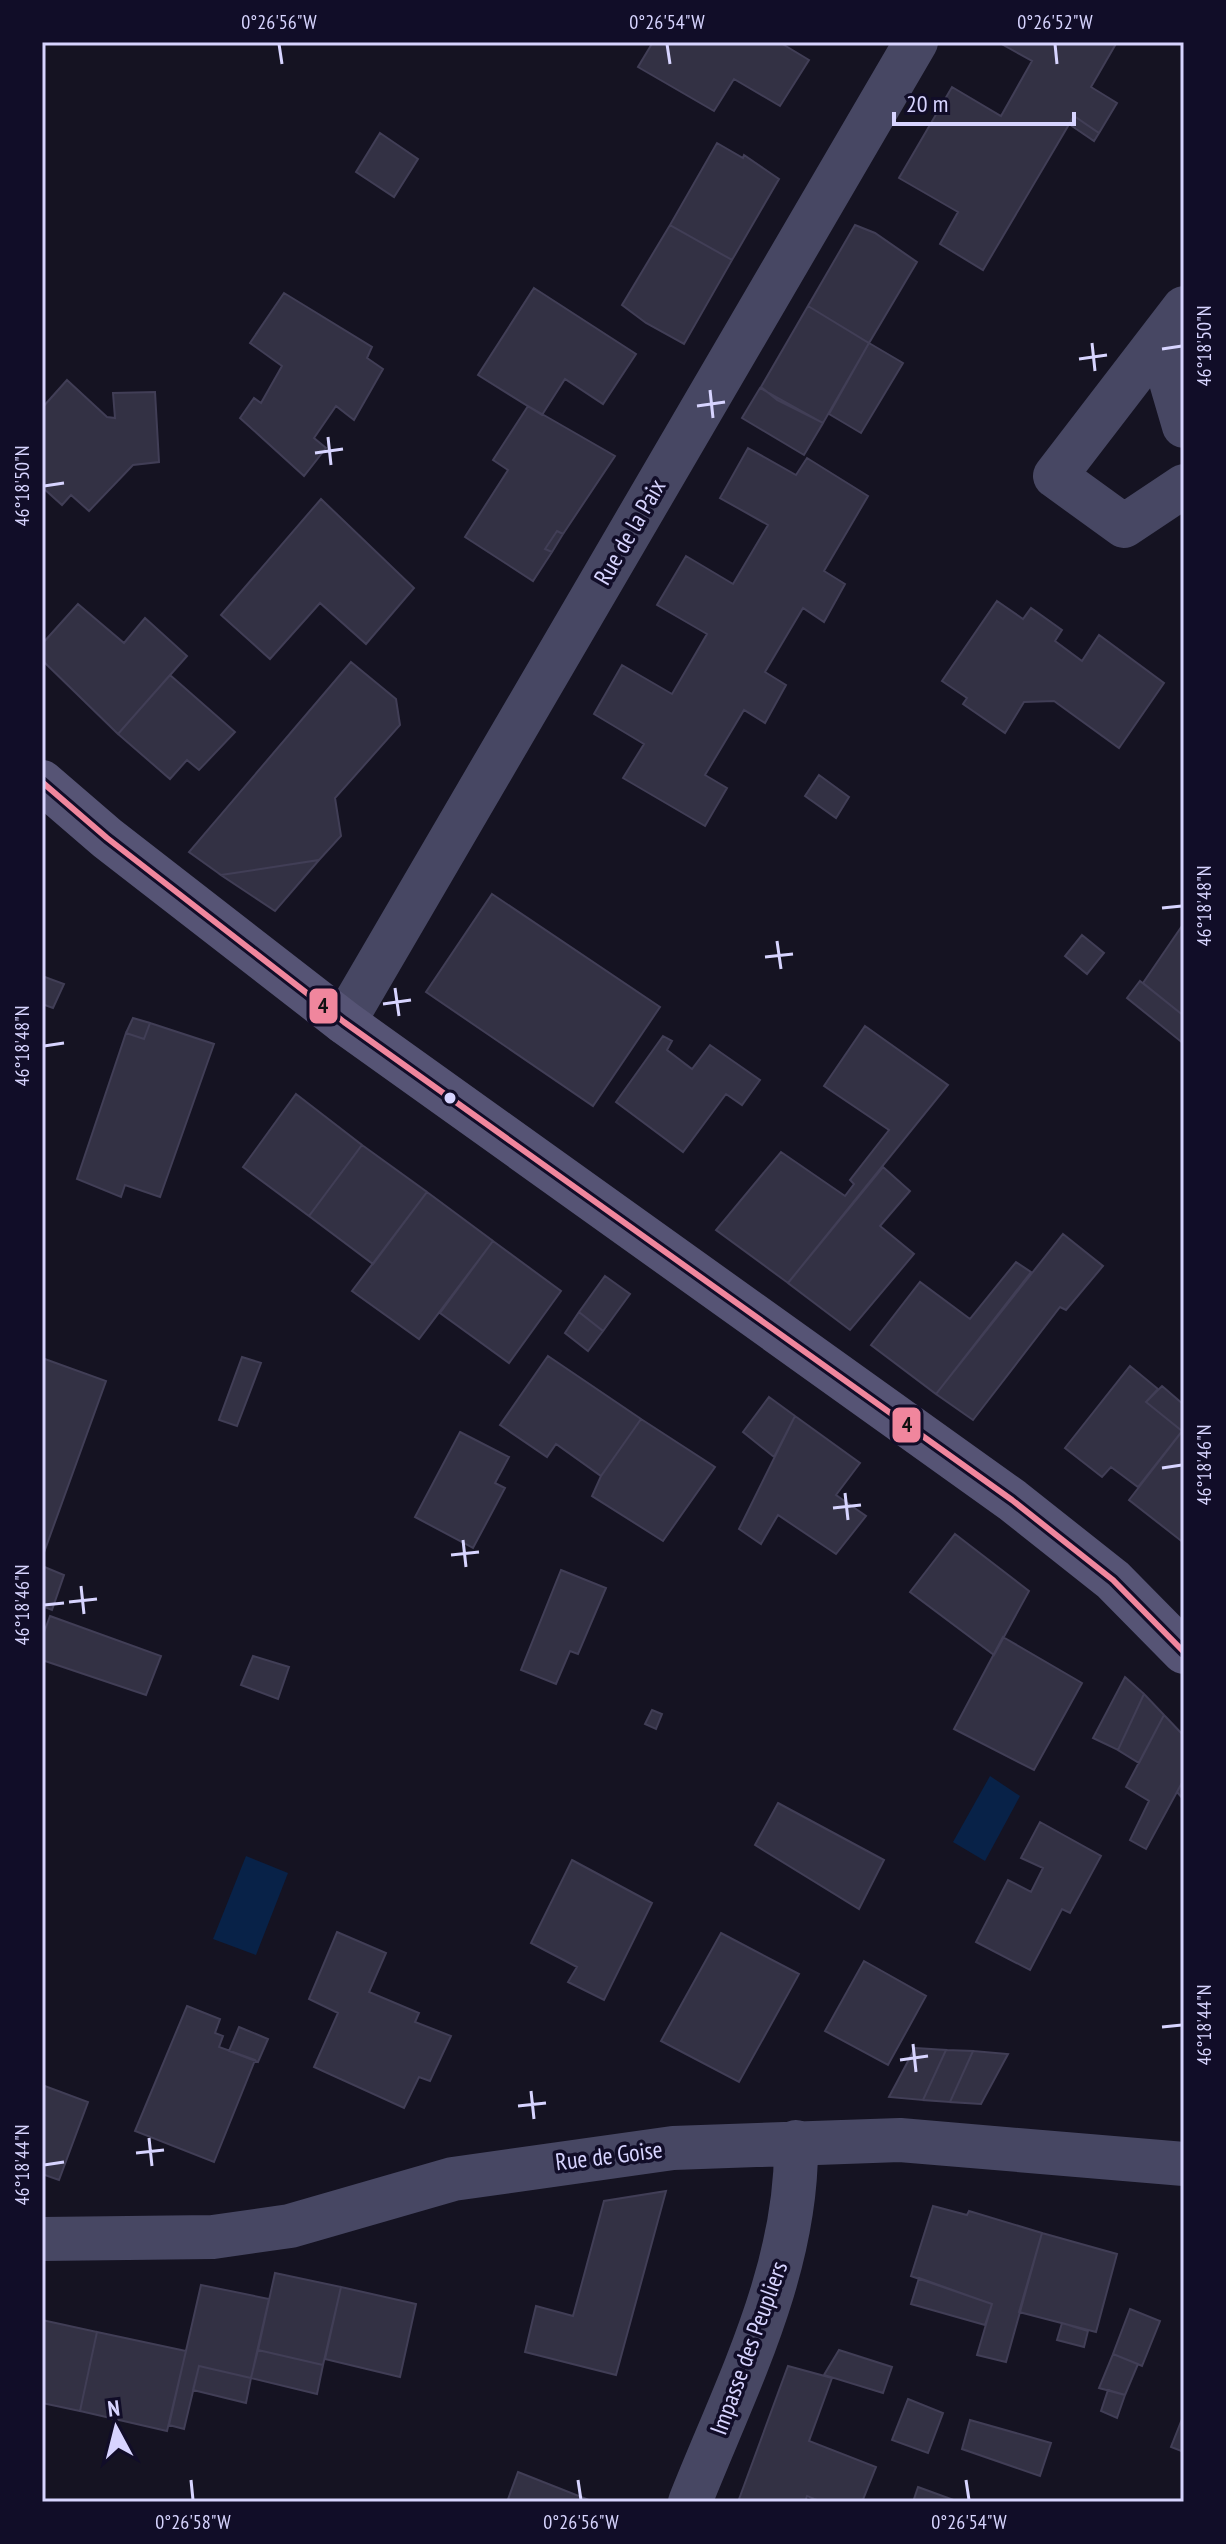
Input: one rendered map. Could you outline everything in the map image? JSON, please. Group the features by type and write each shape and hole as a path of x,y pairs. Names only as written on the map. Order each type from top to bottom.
{"main road":[{"path":"42,782 107,838 344,1022 1012,1500 1113,1580 1184,1652"}],"street":[{"name":"Rue de la Paix","path":"344,1022 916,42"},
{"path":"1184,308 1160,344 1055,476 1124,526 1184,486"},
{"path":"1160,344 1184,426"},
{"name":"Rue de Goise","path":"42,2239 213,2237 290,2226 453,2179 673,2148 900,2140 1184,2164"},
{"name":"Impasse des Peupliers","path":"690,2502 778,2280 791,2227 796,2142"}],"water":[{"path":"990,1776 1020,1796 985,1861 953,1842"},
{"path":"246,1856 288,1873 256,1955 213,1939"}],"building":[{"path":"653,42 779,42 809,60 780,106 734,79 714,111 638,67"},
{"path":"998,42 1117,42 1091,87 1117,103 1099,133 1074,116 983,270 940,244 958,212 899,178 952,87 1001,116 1032,61"},
{"path":"1074,116 1099,133 1094,141 1069,124"},
{"path":"380,133 418,159 394,197 356,172"},
{"path":"717,143 743,158 744,155 779,179 732,260 670,225"},
{"path":"670,225 732,260 684,344 646,323 622,305"},
{"path":"855,225 875,233 917,262 869,343 808,306"},
{"path":"534,288 636,354 603,404 565,379 542,415 478,375"},
{"path":"284,293 372,347 367,358 383,369 354,420 336,406 314,438 326,448 304,476 240,418 254,398 261,403 282,366 250,343"},
{"path":"808,306 869,343 823,423 777,400 761,387"},
{"path":"869,343 903,363 861,433 829,414"},
{"path":"67,380 107,417 115,418 113,393 155,392 159,462 133,465 89,511 71,495 62,505 42,487 42,408"},
{"path":"760,388 823,423 804,455 742,418"},
{"path":"528,406 615,456 563,534 557,531 545,549 552,552 533,581 465,537 508,470 493,460"},
{"path":"748,448 796,475 807,458 868,496 824,571 845,584 824,622 803,608 765,672 786,685 765,723 744,710 705,775 727,788 705,826 623,778 644,744 594,714 622,665 672,694 707,634 657,605 686,556 733,584 768,525 720,498"},
{"path":"321,499 414,588 366,644 320,603 270,659 221,615"},
{"path":"557,531 563,534 552,552 545,549"},
{"path":"997,601 1023,619 1031,608 1062,630 1055,641 1082,661 1099,635 1164,683 1119,748 1054,701 1024,702 1005,733 963,704 967,698 942,681"},
{"path":"78,604 124,643 145,618 187,656 118,734 42,660 42,644"},
{"path":"351,662 396,699 400,725 335,798 341,836 319,860 221,875 189,852"},
{"path":"170,675 235,732 199,770 187,760 170,779 118,734"},
{"path":"819,775 849,797 836,818 805,796"},
{"path":"319,860 275,911 221,875"},
{"path":"492,894 660,1007 593,1106 426,992"},
{"path":"1184,923 1184,1016 1143,983"},
{"path":"1082,935 1104,953 1087,974 1065,956"},
{"path":"42,976 64,984 53,1008 42,1004"},
{"path":"1140,981 1184,1016 1184,1044 1127,998"},
{"path":"133,1018 150,1023 144,1039 126,1033"},
{"path":"150,1023 214,1044 160,1197 125,1185 121,1197 77,1179 126,1033 144,1039"},
{"path":"865,1026 948,1085 788,1283 716,1230 781,1152 845,1196 854,1184 850,1180 889,1130 824,1086"},
{"path":"663,1036 672,1041 667,1050 692,1069 710,1045 760,1080 742,1105 726,1094 683,1152 616,1102"},
{"path":"296,1094 362,1145 309,1216 243,1167"},
{"path":"362,1145 427,1192 373,1264 309,1216"},
{"path":"883,1167 910,1191 880,1226 914,1254 850,1330 788,1283"},
{"path":"427,1192 493,1241 419,1339 352,1291"},
{"path":"1063,1234 1103,1266 1066,1310 1060,1307 973,1420 936,1394"},
{"path":"493,1241 561,1291 509,1363 440,1313"},
{"path":"1016,1262 1031,1272 936,1394 871,1345 920,1282 970,1319"},
{"path":"605,1276 630,1294 603,1331 579,1312"},
{"path":"579,1312 603,1331 588,1351 565,1333"},
{"path":"548,1356 641,1419 601,1476 556,1444 547,1457 500,1425"},
{"path":"242,1357 261,1363 237,1426 219,1420"},
{"path":"42,1358 106,1381 42,1558"},
{"path":"1130,1366 1158,1389 1146,1402 1182,1431 1138,1487 1111,1467 1102,1477 1065,1448"},
{"path":"1162,1386 1184,1405 1182,1431 1146,1402"},
{"path":"769,1397 795,1416 774,1457 743,1432"},
{"path":"795,1416 860,1463 836,1495 866,1516 836,1554 778,1515 761,1544 739,1529"},
{"path":"641,1419 715,1467 663,1541 592,1496 601,1476"},
{"path":"1184,1429 1184,1543 1129,1500"},
{"path":"460,1432 509,1457 495,1483 505,1488 473,1548 415,1517"},
{"path":"955,1534 1029,1591 994,1655 910,1592"},
{"path":"42,1566 64,1575 52,1610 42,1606"},
{"path":"561,1570 606,1588 578,1654 570,1651 556,1684 521,1670"},
{"path":"50,1616 161,1656 146,1695 42,1660 42,1638"},
{"path":"1003,1637 1082,1683 1034,1770 954,1729"},
{"path":"253,1656 289,1667 278,1699 241,1685"},
{"path":"1125,1677 1144,1694 1118,1750 1093,1738"},
{"path":"1144,1694 1164,1715 1139,1763 1118,1750"},
{"path":"652,1710 662,1714 656,1729 645,1724"},
{"path":"1164,1715 1184,1736 1184,1779 1146,1849 1130,1840 1149,1801 1126,1787"},
{"path":"1184,1779 1184,1800 1177,1792"},
{"path":"778,1803 884,1860 859,1909 755,1845"},
{"path":"1040,1822 1101,1856 1070,1913 1062,1909 1030,1970 976,1942 1008,1880 1031,1892 1043,1868 1021,1858"},
{"path":"572,1860 652,1903 604,2000 568,1982 577,1967 531,1943"},
{"path":"337,1932 386,1953 369,1992 419,2013 415,2022 451,2036 430,2081 419,2077 404,2108 314,2067 338,2013 309,1999"},
{"path":"721,1933 799,1974 739,2082 661,2041"},
{"path":"864,1961 926,1996 888,2065 825,2031"},
{"path":"187,2006 220,2019 215,2033 223,2036 219,2047 255,2060 214,2162 135,2131"},
{"path":"239,2027 268,2039 258,2062 229,2051"},
{"path":"915,2048 946,2050 923,2100 889,2097"},
{"path":"946,2050 973,2051 950,2102 923,2100"},
{"path":"973,2051 1008,2054 981,2104 950,2102"},
{"path":"42,2085 88,2102 59,2180 42,2174"},
{"path":"666,2191 616,2375 525,2352 536,2306 573,2316 604,2201"},
{"path":"933,2206 967,2215 969,2211 1042,2233 1006,2362 977,2355 992,2304 911,2276"},
{"path":"1042,2233 1117,2254 1096,2332 1019,2312"},
{"path":"275,2273 341,2287 323,2365 258,2350"},
{"path":"919,2278 992,2304 985,2325 911,2304"},
{"path":"201,2285 269,2299 251,2378 199,2366 184,2429 169,2425"},
{"path":"341,2287 416,2304 400,2377 325,2359"},
{"path":"1130,2309 1160,2321 1142,2366 1113,2354"},
{"path":"42,2320 97,2332 80,2411 42,2403"},
{"path":"1062,2323 1088,2331 1084,2347 1057,2340"},
{"path":"97,2332 186,2351 167,2431 80,2411"},
{"path":"258,2350 323,2365 317,2394 251,2378"},
{"path":"839,2350 892,2367 883,2393 824,2375"},
{"path":"1113,2354 1138,2364 1125,2395 1099,2388"},
{"path":"199,2366 251,2378 246,2403 193,2390"},
{"path":"788,2366 832,2378 809,2441 876,2467 862,2502 822,2502 807,2496 805,2502 738,2502"},
{"path":"1108,2390 1125,2395 1117,2418 1101,2411"},
{"path":"908,2399 943,2413 928,2453 892,2440"},
{"path":"1184,2414 1184,2452 1171,2447"},
{"path":"970,2420 1051,2443 1040,2476 962,2449"},
{"path":"518,2472 589,2500 507,2502"},
{"path":"918,2487 959,2502 913,2502"}],"transit line":[{"name":"4","path":"42,782 107,838 344,1022 1012,1500 1113,1580 1184,1652"}]}
